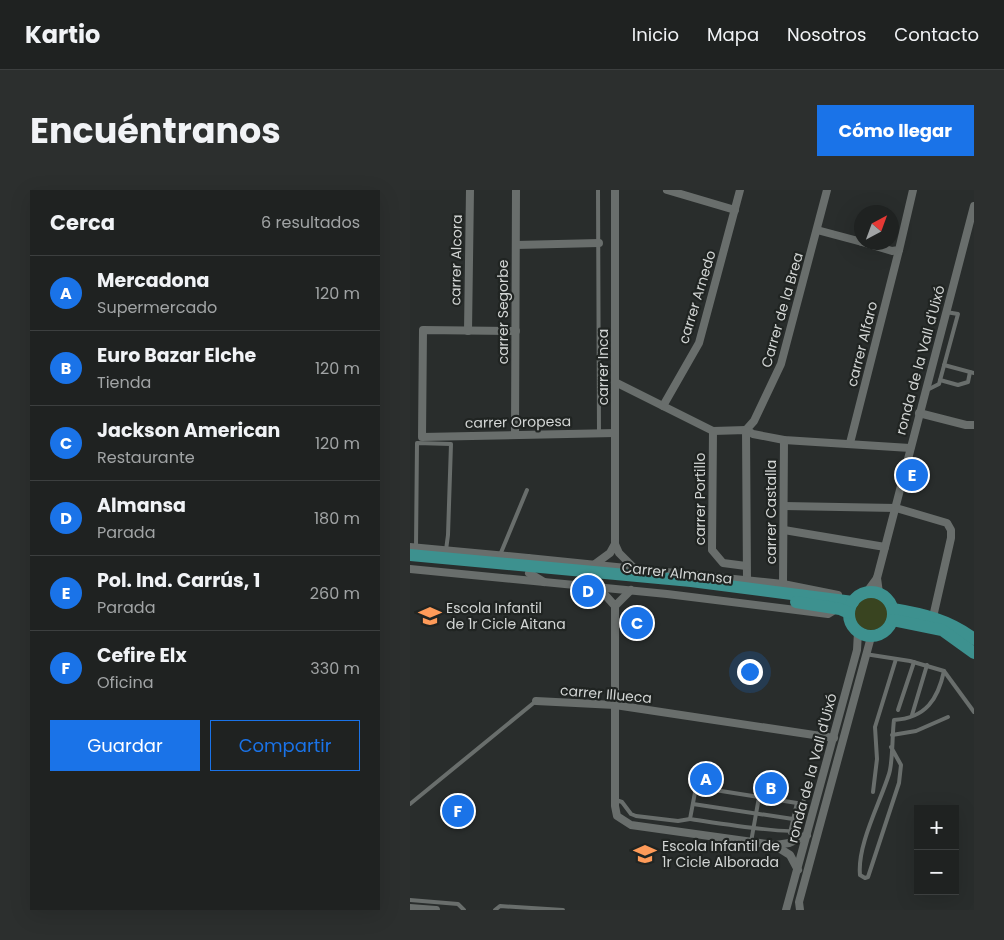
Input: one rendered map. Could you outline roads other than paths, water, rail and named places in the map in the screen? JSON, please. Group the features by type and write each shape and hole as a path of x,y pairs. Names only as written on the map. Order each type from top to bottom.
{"main road":[{"path":"412,550 542,567 691,581 850,606 872,593 889,601 893,615 886,631 871,637 858,632 851,623 850,606"},
{"name":"Carrer Almansa","path":"410,563 529,573 779,599 836,609 850,606"},
{"path":"893,615 933,617 962,630 974,639"},
{"path":"893,615 942,630 974,653"}],"street":[{"name":"carrer Alcora","path":"468,331 470,190"},
{"name":"carrer Segorbe","path":"515,435 516,190"},
{"name":"carrer Inca","path":"615,190 615,544"},
{"path":"667,190 735,210"},
{"name":"carrer Arnedo","path":"663,406 699,343 740,190"},
{"name":"Carrer de la Brea","path":"746,430 754,421 781,364 827,190"},
{"name":"carrer Alfaro","path":"850,443 914,190"},
{"name":"ronda de la Vall d'Uixó","path":"872,593 896,508 974,206"},
{"path":"817,230 854,240"},
{"path":"516,245 599,243"},
{"path":"889,250 899,250"},
{"name":"carrer Oropesa","path":"468,331 423,330 422,436 615,433"},
{"path":"468,331 516,331"},
{"path":"615,382 713,431 746,430 753,434 784,440 910,448"},
{"path":"919,413 966,425 974,425"},
{"path":"746,430 746,580"},
{"name":"carrer Portillo","path":"713,431 712,550 723,563 746,566"},
{"name":"carrer Castalla","path":"783,584 784,440"},
{"path":"784,506 896,508 940,519 947,523 952,530 933,617"},
{"path":"784,530 885,547"},
{"path":"595,564 610,553 615,544"},
{"path":"615,544 619,553 635,568"},
{"path":"412,550 446,550 783,584 825,591 842,596 850,606"},
{"path":"528,558 542,567"},
{"path":"410,569 630,590 828,614 836,609"},
{"path":"529,573 546,583"},
{"name":"ronda de la Vall d'Uixó","path":"872,593 876,578"},
{"path":"598,587 615,606 615,800 617,816 631,825 774,845 789,843 807,835"},
{"path":"615,606 630,590"},
{"name":"ronda de la Vall d'Uixó","path":"786,910 857,650 858,632"},
{"name":"ronda de la Vall d'Uixó","path":"800,910 799,902 871,637"},
{"name":"carrer Illueca","path":"536,701 615,705 834,738"},
{"path":"774,845 790,854 798,870"},
{"path":"410,908 435,910"}],"lane":[{"path":"598,190 599,434"},
{"path":"925,390 938,384 940,380 958,314 946,312"},
{"path":"940,380 964,384 968,382 972,373 944,365"},
{"path":"412,550 417,443 451,444 446,550"},
{"path":"499,556 527,490"},
{"path":"865,654 914,662 944,671 974,712"},
{"path":"873,792 877,760 875,727 896,660"},
{"path":"898,710 914,662"},
{"path":"912,715 927,665"},
{"path":"891,747 901,765 899,783 868,877 865,878 860,875 860,857 890,772 891,747 894,720 912,715 931,705 938,694 944,671"},
{"name":"carrer Illueca","path":"410,804 536,701"},
{"path":"892,735 916,731 948,717"},
{"path":"690,819 696,787 797,803 790,833"},
{"path":"751,842 758,797"},
{"path":"615,800 622,802 631,814 636,816 678,821 690,819 790,833 796,830 804,799"},
{"path":"693,804 794,819"},
{"path":"410,900 458,904 464,910"},
{"path":"495,910 500,906 563,910"}],"place":[{"name":"Pol. Ind. Carrús, 1","path":"912,475"},
{"name":"Almansa","path":"588,591"},
{"name":"Escola Infantil de 1r Cicle Aitana","path":"430,616"},
{"name":"Jackson American","path":"637,623"},
{"name":"Mercadona","path":"706,779"},
{"name":"Euro Bazar Elche","path":"771,788"},
{"name":"Cefire Elx","path":"458,811"},
{"name":"Escola Infantil de 1r Cicle Alborada","path":"645,854"}]}
